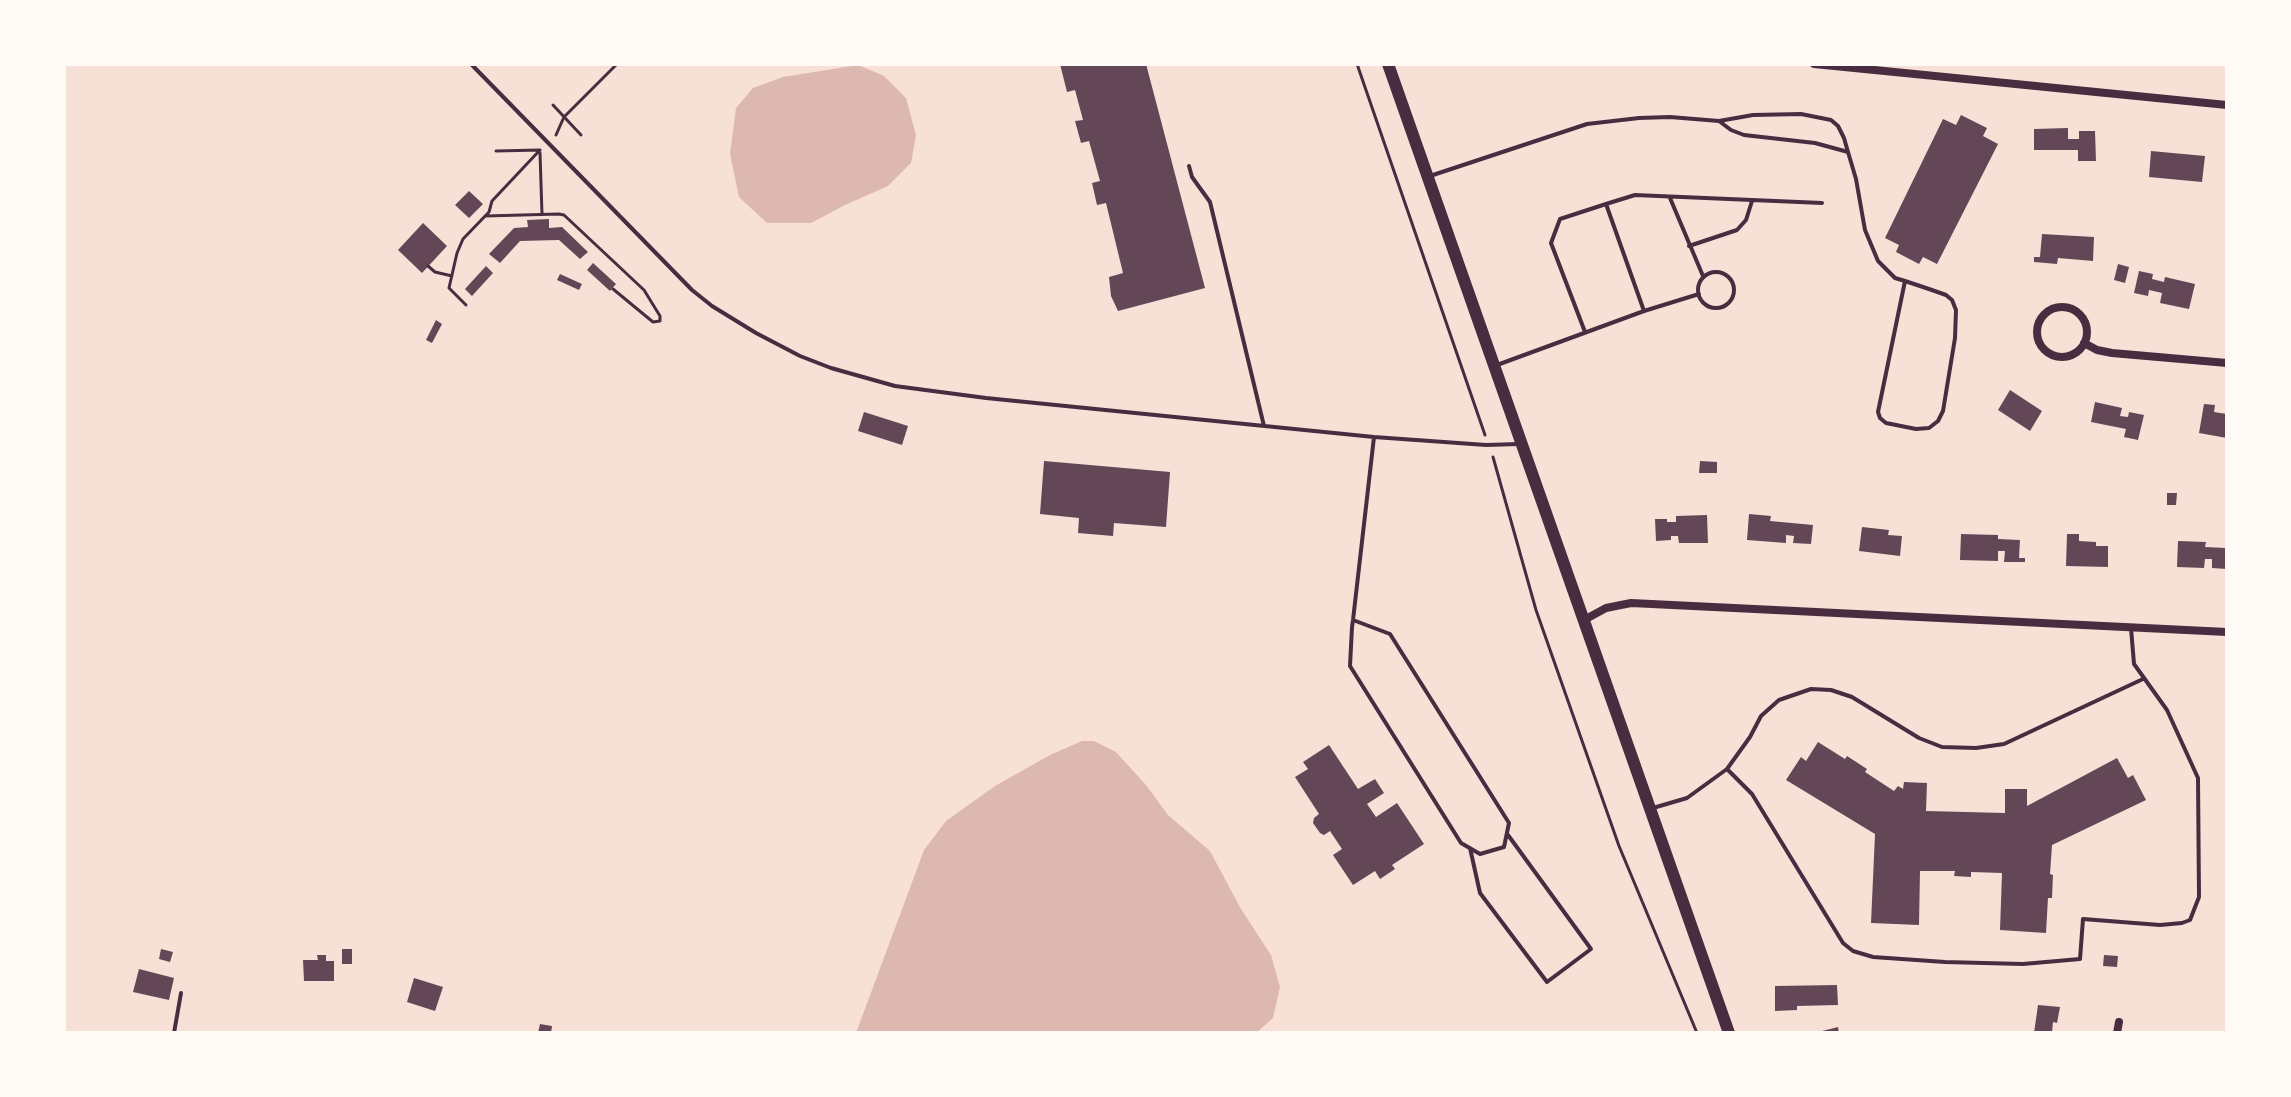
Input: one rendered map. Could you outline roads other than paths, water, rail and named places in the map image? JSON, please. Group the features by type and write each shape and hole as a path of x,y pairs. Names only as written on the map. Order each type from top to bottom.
{"main road":[{"path":"1388,64 1729,1033"}],"street":[{"path":"1814,64 2227,105"},
{"path":"2058,307 2074,310 2085,322 2087,333 2084,343 2078,351 2057,357 2038,340 2040,319 2058,307"},
{"path":"2084,343 2112,353 2227,363"},
{"path":"1584,620 1606,608 1631,603 2227,632"},
{"path":"2117,1033 2119,1022"}],"lane":[{"path":"471,64 681,280 712,306 789,350 852,375 915,390 1264,426 1374,437 1522,444"},
{"path":"1427,177 1587,124 1654,118 1719,121 1753,115 1801,114 1831,120 1838,126 1848,152 1865,230 1878,261 1895,278 1905,281 1946,295 1956,310 1955,338 1943,411 1938,421 1929,428 1916,429 1886,423 1878,412 1905,281"},
{"path":"1719,121 1744,135 1815,143 1848,152"},
{"path":"1189,166 1192,177 1210,202 1264,426"},
{"path":"1585,332 1551,243 1560,219 1635,195 1822,203"},
{"path":"1669,196 1703,276"},
{"path":"1689,246 1737,230 1746,220 1752,201"},
{"path":"1606,204 1644,311"},
{"path":"1713,272 1725,273 1733,282 1734,294 1728,304 1716,308 1705,304 1699,294 1703,276 1713,272"},
{"path":"1495,365 1699,294"},
{"path":"1353,620 1390,634 1509,823 1504,847 1480,854 1461,843 1350,666 1353,620 1374,437"},
{"path":"1727,769 1752,794 1843,943 1853,951 1873,957 1945,962 2023,964 2080,959 2083,919 2160,925 2182,923 2190,920 2199,897 2198,778 2167,710 2134,664 2131,627"},
{"path":"1650,809 1687,798 1727,769 1761,716 1779,700 1811,689 1831,690 1852,697 1919,738 1942,747 1976,748 2004,744 2143,679"},
{"path":"1470,848 1480,893 1547,982 1591,949 1507,833"},
{"path":"174,1033 181,993"}]}
